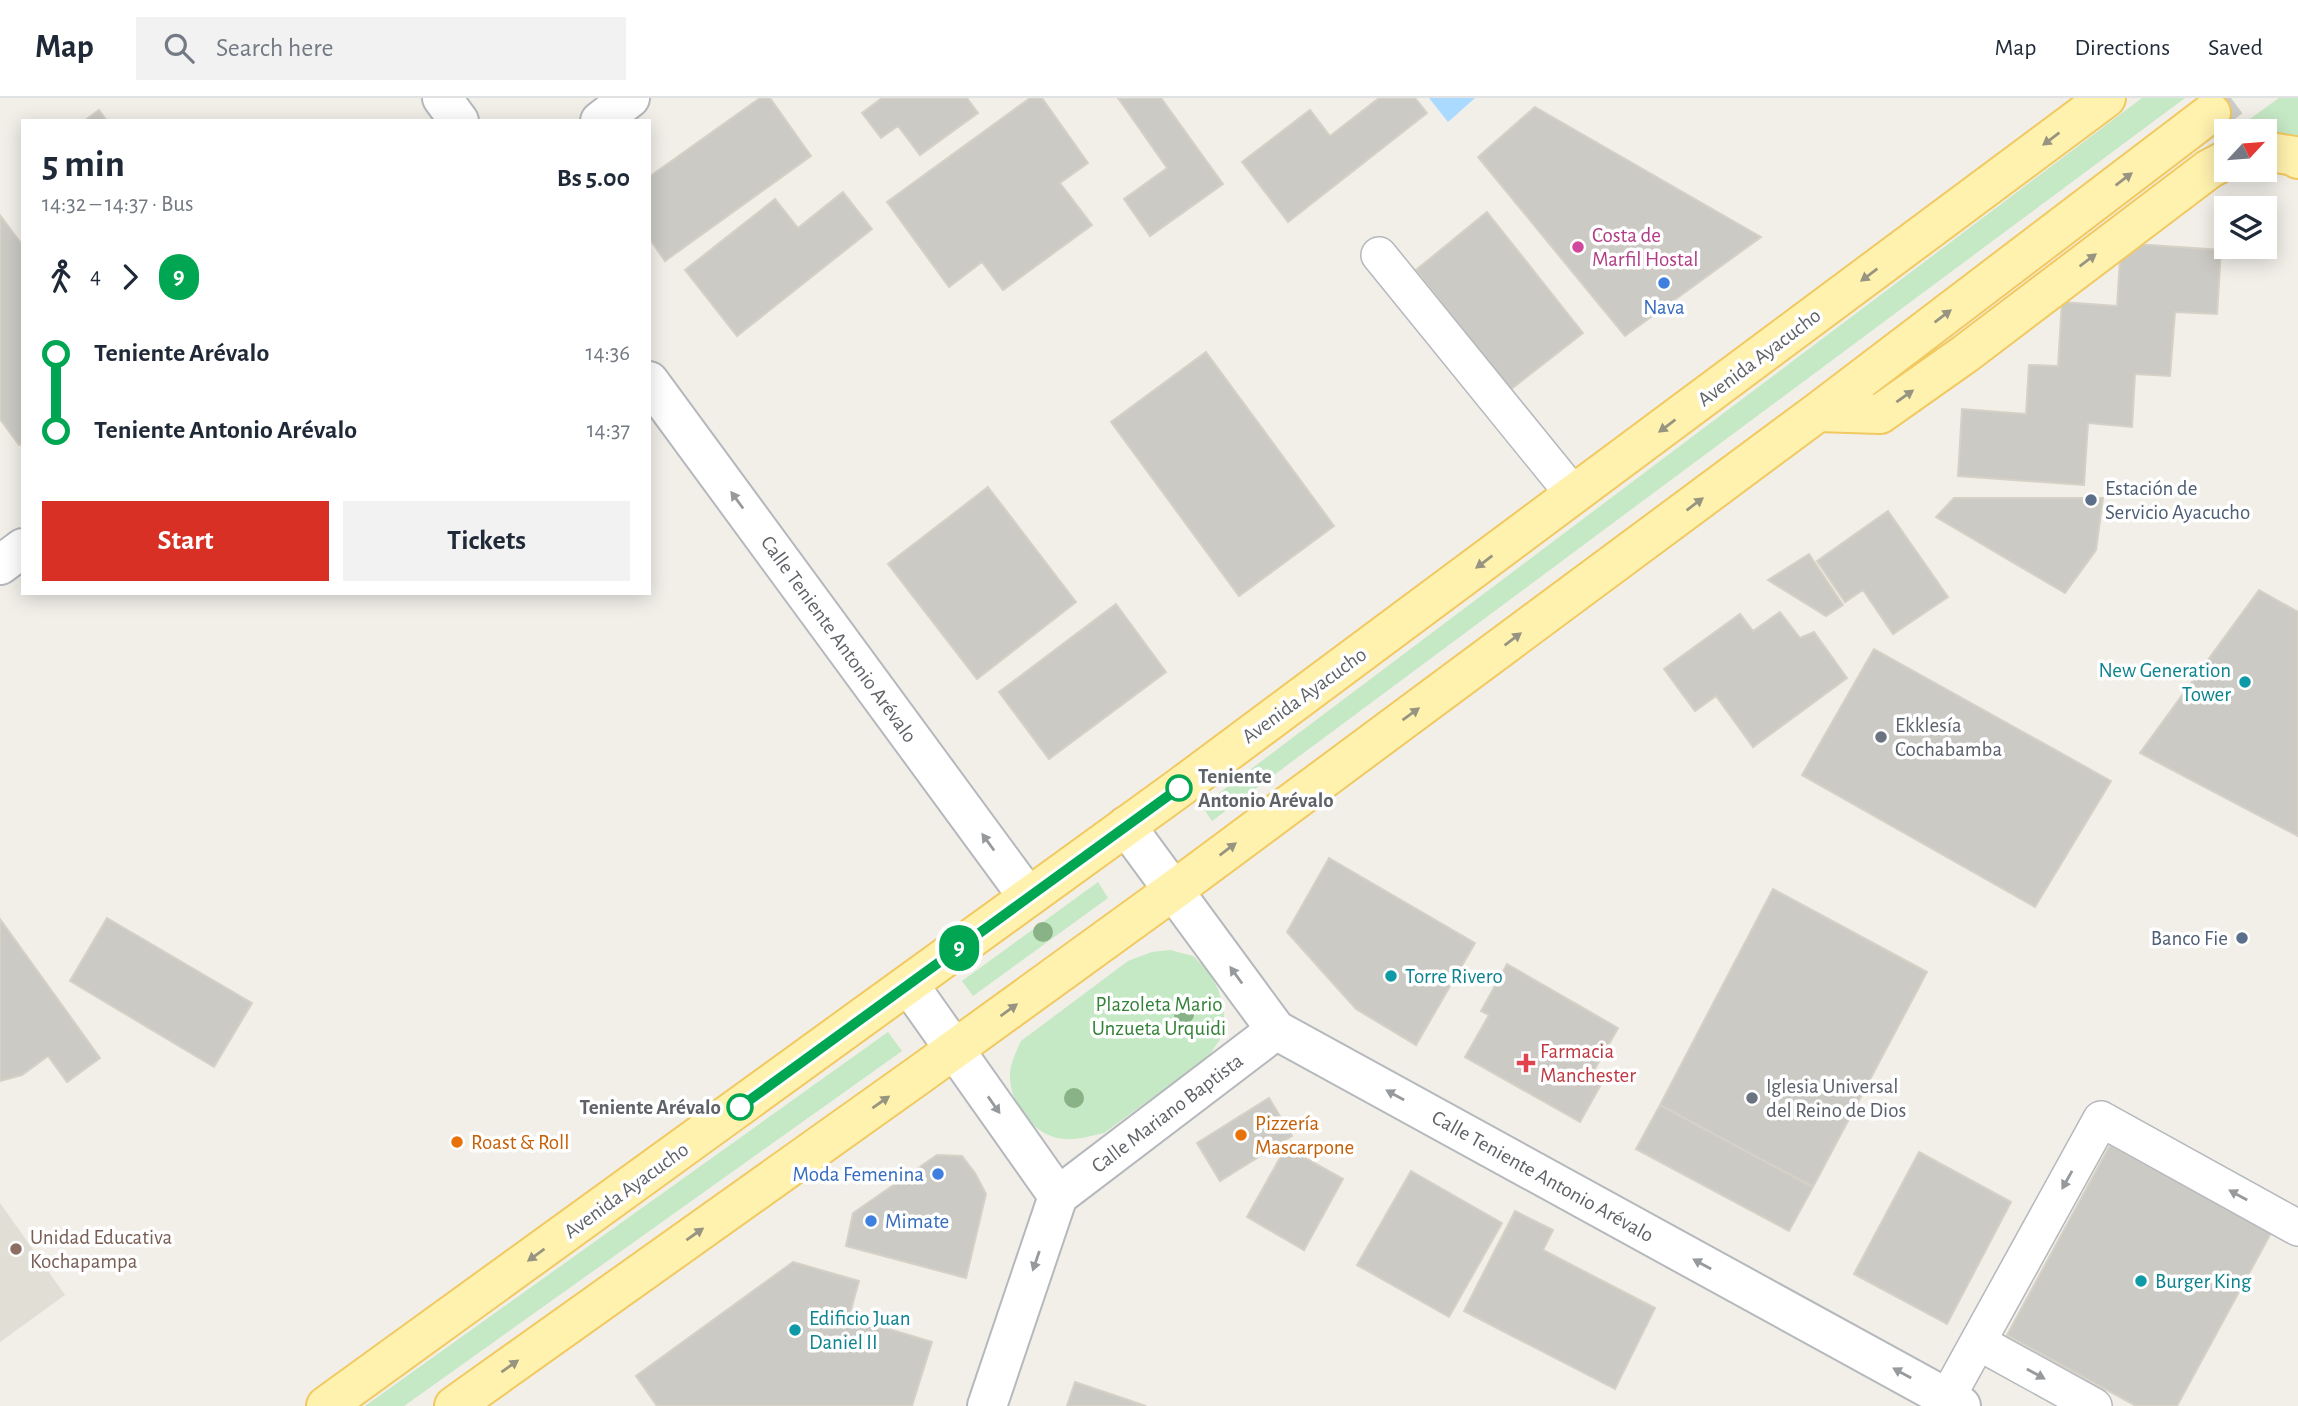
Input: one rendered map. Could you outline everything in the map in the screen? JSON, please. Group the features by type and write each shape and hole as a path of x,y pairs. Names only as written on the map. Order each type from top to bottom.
{"main road":[{"name":"Avenida Ayacucho","path":"331,1405 1126,826 2106,98"},
{"path":"454,1406 1174,890 1818,412 2211,113"},
{"path":"2277,152 2298,159"},
{"path":"1818,412 1880,414 1965,354 2214,166"}],"street":[{"path":"442,98 457,119"},
{"path":"603,119 629,98"},
{"name":"Calle Teniente Antonio Arévalo","path":"651,384 1028,897"},
{"path":"0,565 21,549"},
{"name":"Calle Teniente Antonio Arévalo","path":"1126,826 1276,1030 1954,1402"},
{"path":"909,985 1058,1196 987,1406"},
{"name":"Calle Mariano Baptista","path":"1058,1196 1276,1030"}],"lane":[{"path":"1379,255 1574,495"},
{"path":"1954,1402 1978,1342 2101,1119 2298,1228"},
{"path":"1978,1342 2094,1406"}],"shaded area":[{"name":"Unidad Educativa Kochapampa","path":"0,1203 65,1295 0,1342"}],"green space":[{"path":"2142,98 2185,98 1212,821 1202,806"},
{"path":"2279,98 2298,98 2298,137 2277,134 2277,119 2250,119"},
{"path":"1098,882 1108,898 973,996 962,981"},
{"name":"Plazoleta Mario Unzueta Urquidi","path":"1170,950 1193,956 1209,972 1218,989 1224,1011 1223,1035 1208,1057 1104,1133 1065,1139 1044,1133 1035,1127 1020,1109 1011,1089 1013,1059 1021,1041 1128,961 1152,952"},
{"path":"888,1032 902,1051 404,1406 365,1406"}],"water":[{"path":"1429,98 1475,98 1448,122"}],"building":[{"path":"760,98 770,98 811,156 665,261 651,241 651,176"},
{"path":"882,98 967,98 978,113 920,155 898,126 881,138 862,113"},
{"path":"1030,98 1042,98 1088,163 1060,183 1092,225 1003,290 982,262 949,287 887,202"},
{"path":"1118,98 1161,98 1223,184 1150,236 1124,199 1167,168"},
{"path":"1379,98 1415,98 1427,113 1288,222 1242,162 1310,110 1330,136"},
{"path":"1535,107 1761,237 1625,336 1478,157"},
{"path":"99,110 106,119 87,119"},
{"path":"843,192 872,229 737,336 685,270 775,199 798,228"},
{"path":"1487,212 1583,333 1510,390 1416,270"},
{"path":"0,215 21,243 21,444 19,445 0,419"},
{"path":"2121,243 2214,250 2214,259 2220,259 2217,314 2175,312 2170,376 2135,374 2132,427 2088,423 2084,485 1958,476 1962,409 2026,414 2029,365 2058,366 2062,302 2117,306"},
{"path":"1206,352 1334,526 1239,596 1111,422"},
{"path":"988,487 1076,602 977,679 888,564"},
{"path":"1954,498 2103,498 2096,550 2065,593 1936,517"},
{"path":"1888,511 1948,597 1893,634 1863,590 1845,602 1817,561"},
{"path":"1809,554 1843,605 1826,616 1768,580"},
{"name":"New Generation Tower","path":"2259,590 2298,612 2298,836 2140,753"},
{"path":"1116,604 1166,672 1049,759 999,692"},
{"name":"Ekklesía Cochabamba","path":"1780,612 1800,638 1814,632 1847,678 1753,747 1716,696 1695,711 1664,669 1740,614 1753,631"},
{"name":"Ekklesía Cochabamba","path":"1874,649 2111,781 2035,907 1802,775"},
{"name":"Torre Rivero","path":"1329,858 1475,943 1416,1045 1356,1009 1287,932"},
{"name":"Iglesia Universal del Reino de Dios","path":"1773,889 1927,972 1813,1187 1660,1105"},
{"path":"107,918 252,1003 214,1067 70,981"},
{"path":"0,919 100,1058 67,1082 48,1056 22,1075 0,1081"},
{"path":"1507,964 1618,1028 1592,1074 1603,1081 1580,1122 1465,1057 1489,1015 1481,1011"},
{"path":"1269,1098 1292,1136 1220,1181 1197,1143"},
{"name":"Iglesia Universal del Reino de Dios","path":"1660,1105 1813,1187 1789,1231 1636,1149"},
{"name":"Burger King","path":"2110,1145 2271,1233 2177,1406 2136,1406 2007,1335"},
{"path":"1286,1147 1343,1179 1304,1250 1247,1217"},
{"path":"1919,1152 2011,1202 1947,1324 1854,1274"},
{"path":"937,1155 962,1156 986,1194 966,1278 846,1246 853,1213"},
{"path":"1411,1171 1502,1223 1449,1317 1357,1265"},
{"path":"1515,1211 1553,1230 1543,1250 1655,1308 1615,1389 1464,1311"},
{"name":"Edificio Juan Daniel II","path":"793,1262 859,1281 849,1317 932,1342 912,1406 657,1406 636,1376"},
{"path":"1075,1382 1146,1406 1067,1406"}],"tunnel":[{"path":"2211,113 2231,98"}],"bus line":[{"name":"9","path":"740,1107 1179,788"}],"place":[{"name":"Costa de Marfil Hostal","path":"1578,247"},
{"name":"Nava","path":"1664,283"},
{"name":"Estación de Servicio Ayacucho","path":"2091,500"},
{"name":"New Generation Tower","path":"2245,682"},
{"name":"Ekklesía Cochabamba","path":"1881,737"},
{"name":"Teniente Antonio Arévalo","path":"1179,788"},
{"name":"Banco Fie","path":"2242,938"},
{"name":"Torre Rivero","path":"1391,976"},
{"name":"Farmacia Manchester","path":"1526,1063"},
{"name":"Iglesia Universal del Reino de Dios","path":"1752,1098"},
{"name":"Teniente Arévalo","path":"740,1107"},
{"name":"Pizzería Mascarpone","path":"1241,1135"},
{"name":"Roast & Roll","path":"457,1142"},
{"name":"Moda Femenina","path":"938,1174"},
{"name":"Mimate","path":"871,1221"},
{"name":"Unidad Educativa Kochapampa","path":"16,1249"},
{"name":"Burger King","path":"2141,1281"},
{"name":"Edificio Juan Daniel II","path":"795,1330"}]}
